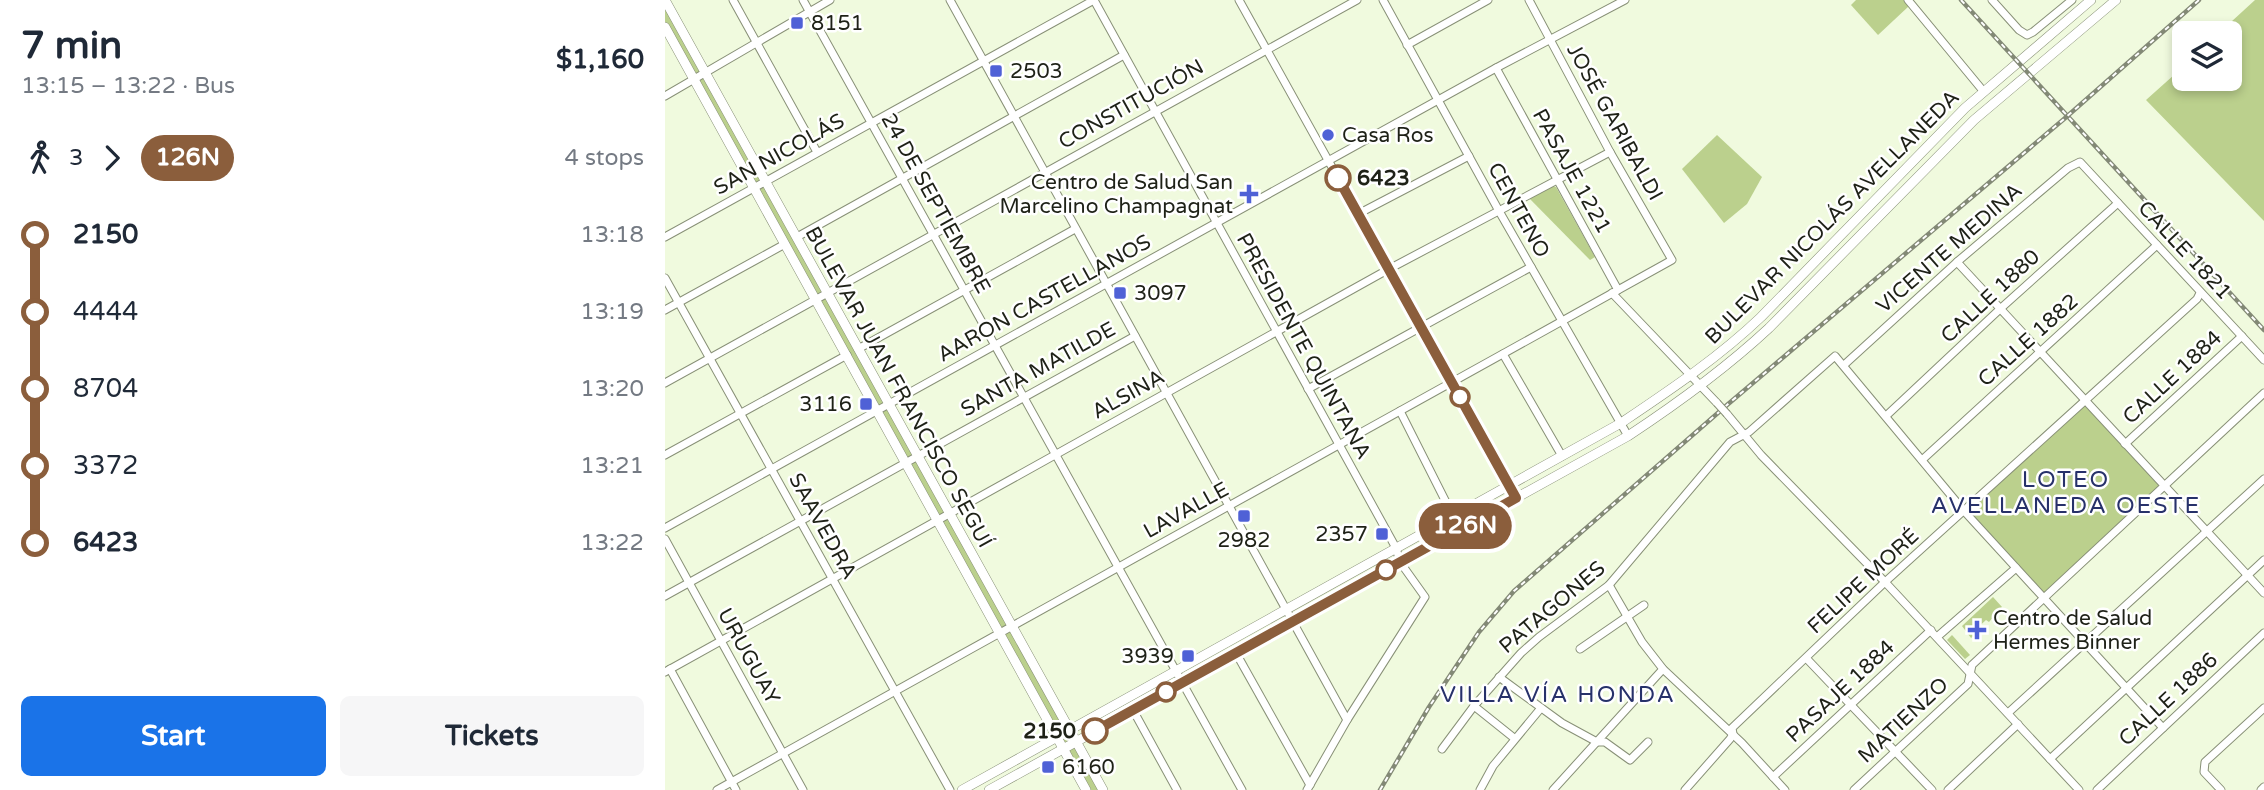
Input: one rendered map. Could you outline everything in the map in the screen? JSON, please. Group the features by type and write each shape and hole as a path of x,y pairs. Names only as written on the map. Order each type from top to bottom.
{"main road":[{"name":"BULEVAR JUAN FRANCISCO SEGUÍ","path":"665,0 1103,790"},
{"name":"BULEVAR NICOLÁS AVELLANEDA","path":"962,790 1621,423 1691,376 1761,317 1965,107 2091,0"},
{"name":"BULEVAR NICOLÁS AVELLANEDA","path":"989,790 1628,436 1701,386 1769,328 1974,120 2116,0"},
{"name":"BULEVAR JUAN FRANCISCO SEGUÍ","path":"665,27 1086,790"}],"street":[{"path":"733,0 817,152"},
{"name":"24 DE SEPTIEMBRE","path":"803,0 1241,790"},
{"path":"665,96 830,0"},
{"path":"950,0 1347,720 1309,787"},
{"name":"SAN NICOLÁS","path":"665,237 1094,0"},
{"name":"PRESIDENTE QUINTANA","path":"1094,0 1396,548 1400,562 1425,597 1347,720"},
{"path":"1239,0 1516,498"},
{"name":"CONSTITUCIÓN","path":"665,383 1357,0"},
{"name":"CENTENO","path":"1383,0 1499,211 1628,436"},
{"path":"1407,45 1488,0"},
{"name":"JOSÉ GARIBALDI","path":"1529,0 1610,152 1672,260"},
{"name":"AARON CASTELLANOS","path":"665,528 1496,68 1625,0"},
{"path":"1908,0 1983,92"},
{"path":"1991,0 2019,30 2027,34 2073,0"},
{"path":"797,237 1124,55"},
{"name":"PASAJE 1221","path":"1496,68 1615,292 1745,436 2079,790"},
{"name":"ALSINA","path":"667,670 1389,269 1610,152"},
{"path":"1358,214 1469,156"},
{"name":"CALLE 1821","path":"2080,162 2264,360"},
{"name":"VICENTE MEDINA","path":"1844,365 1957,262 2068,168 2080,162"},
{"name":"CALLE 1880","path":"1886,416 2118,203"},
{"path":"858,349 1075,229"},
{"path":"665,310 785,244"},
{"name":"CALLE 1882","path":"1922,460 2157,245"},
{"name":"LAVALLE","path":"717,790 1672,260"},
{"path":"1957,262 2264,593"},
{"path":"1308,389 1531,267"},
{"name":"SAAVEDRA","path":"665,278 950,790"},
{"name":"FELIPE MORÉ","path":"1685,790 1733,734 1732,728 1885,582 2197,299 2200,293"},
{"name":"SANTA MATILDE","path":"665,596 1135,336"},
{"name":"CALLE 1884","path":"2125,444 2242,337"},
{"path":"1503,354 1562,456"},
{"path":"665,455 847,355"},
{"path":"1745,436 1835,356 1964,511 2163,728"},
{"name":"MATIENZO","path":"1854,790 1968,684 1972,665 2264,393"},
{"path":"1400,411 1453,516"},
{"name":"PATAGONES","path":"1442,749 1499,677 1539,637 1609,585 1730,442 1745,436"},
{"path":"2008,713 2264,479"},
{"name":"URUGUAY","path":"665,538 803,790"},
{"path":"2050,759 2264,560"},
{"path":"1937,637 2016,568"},
{"path":"1609,585 1642,642 1663,670 1733,734 1784,790"},
{"path":"1580,649 1627,614 1644,605"},
{"name":"PASAJE 1884","path":"1773,777 1931,631"},
{"name":"CALLE 1886","path":"2097,790 2264,633"},
{"path":"1236,653 1309,787"},
{"path":"1807,659 1932,790"},
{"path":"667,670 736,790"},
{"path":"1553,790 1663,670"},
{"path":"1499,677 1562,723 1597,742 1605,742 1630,760 1648,742"},
{"path":"1474,706 1514,738"},
{"path":"1480,790 1493,766 1541,708"},
{"path":"2221,790 2204,772 2205,762 2264,708"},
{"path":"1133,710 1177,790"},
{"path":"1948,790 2018,724"}],"green space":[{"path":"665,0 1103,790 1086,790 665,27"},
{"path":"1856,0 1904,0 1909,6 1878,35 1851,5"},
{"path":"2255,0 2264,0 2264,221 2146,100 2172,77 2172,91 2242,91 2242,21 2232,21"},
{"path":"1717,135 1762,177 1747,204 1724,223 1682,169"},
{"path":"1549,185 1556,187 1595,257 1590,260 1528,197"},
{"path":"2085,401 2164,486 2043,598 1964,511"},
{"path":"1993,597 2002,607 1989,622 1986,620 1974,631 1976,634 1971,638 1962,626"},
{"path":"1952,635 1970,655 1965,659 1947,640"}],"railway":[{"path":"1961,0 2264,330"},
{"path":"1380,790 1429,707 1479,632 1514,591 2199,0"}],"bus line":[{"name":"126N","path":"1095,731 1516,498 1338,178"}],"place":[{"name":"8151","path":"797,23"},
{"name":"2503","path":"996,71"},
{"name":"Casa Ros","path":"1328,135"},
{"name":"6423","path":"1338,178"},
{"name":"Centro de Salud San Marcelino Champagnat","path":"1249,194"},
{"name":"3097","path":"1120,293"},
{"name":"3116","path":"866,404"},
{"name":"2982","path":"1244,516"},
{"name":"2357","path":"1382,534"},
{"name":"Centro de Salud Hermes Binner","path":"1977,630"},
{"name":"3939","path":"1188,656"},
{"name":"2150","path":"1095,731"},
{"name":"6160","path":"1048,767"}],"district":[{"name":"LOTEO AVELLANEDA OESTE","path":"2066,492"},
{"name":"VILLA VÍA HONDA","path":"1558,694"}]}
